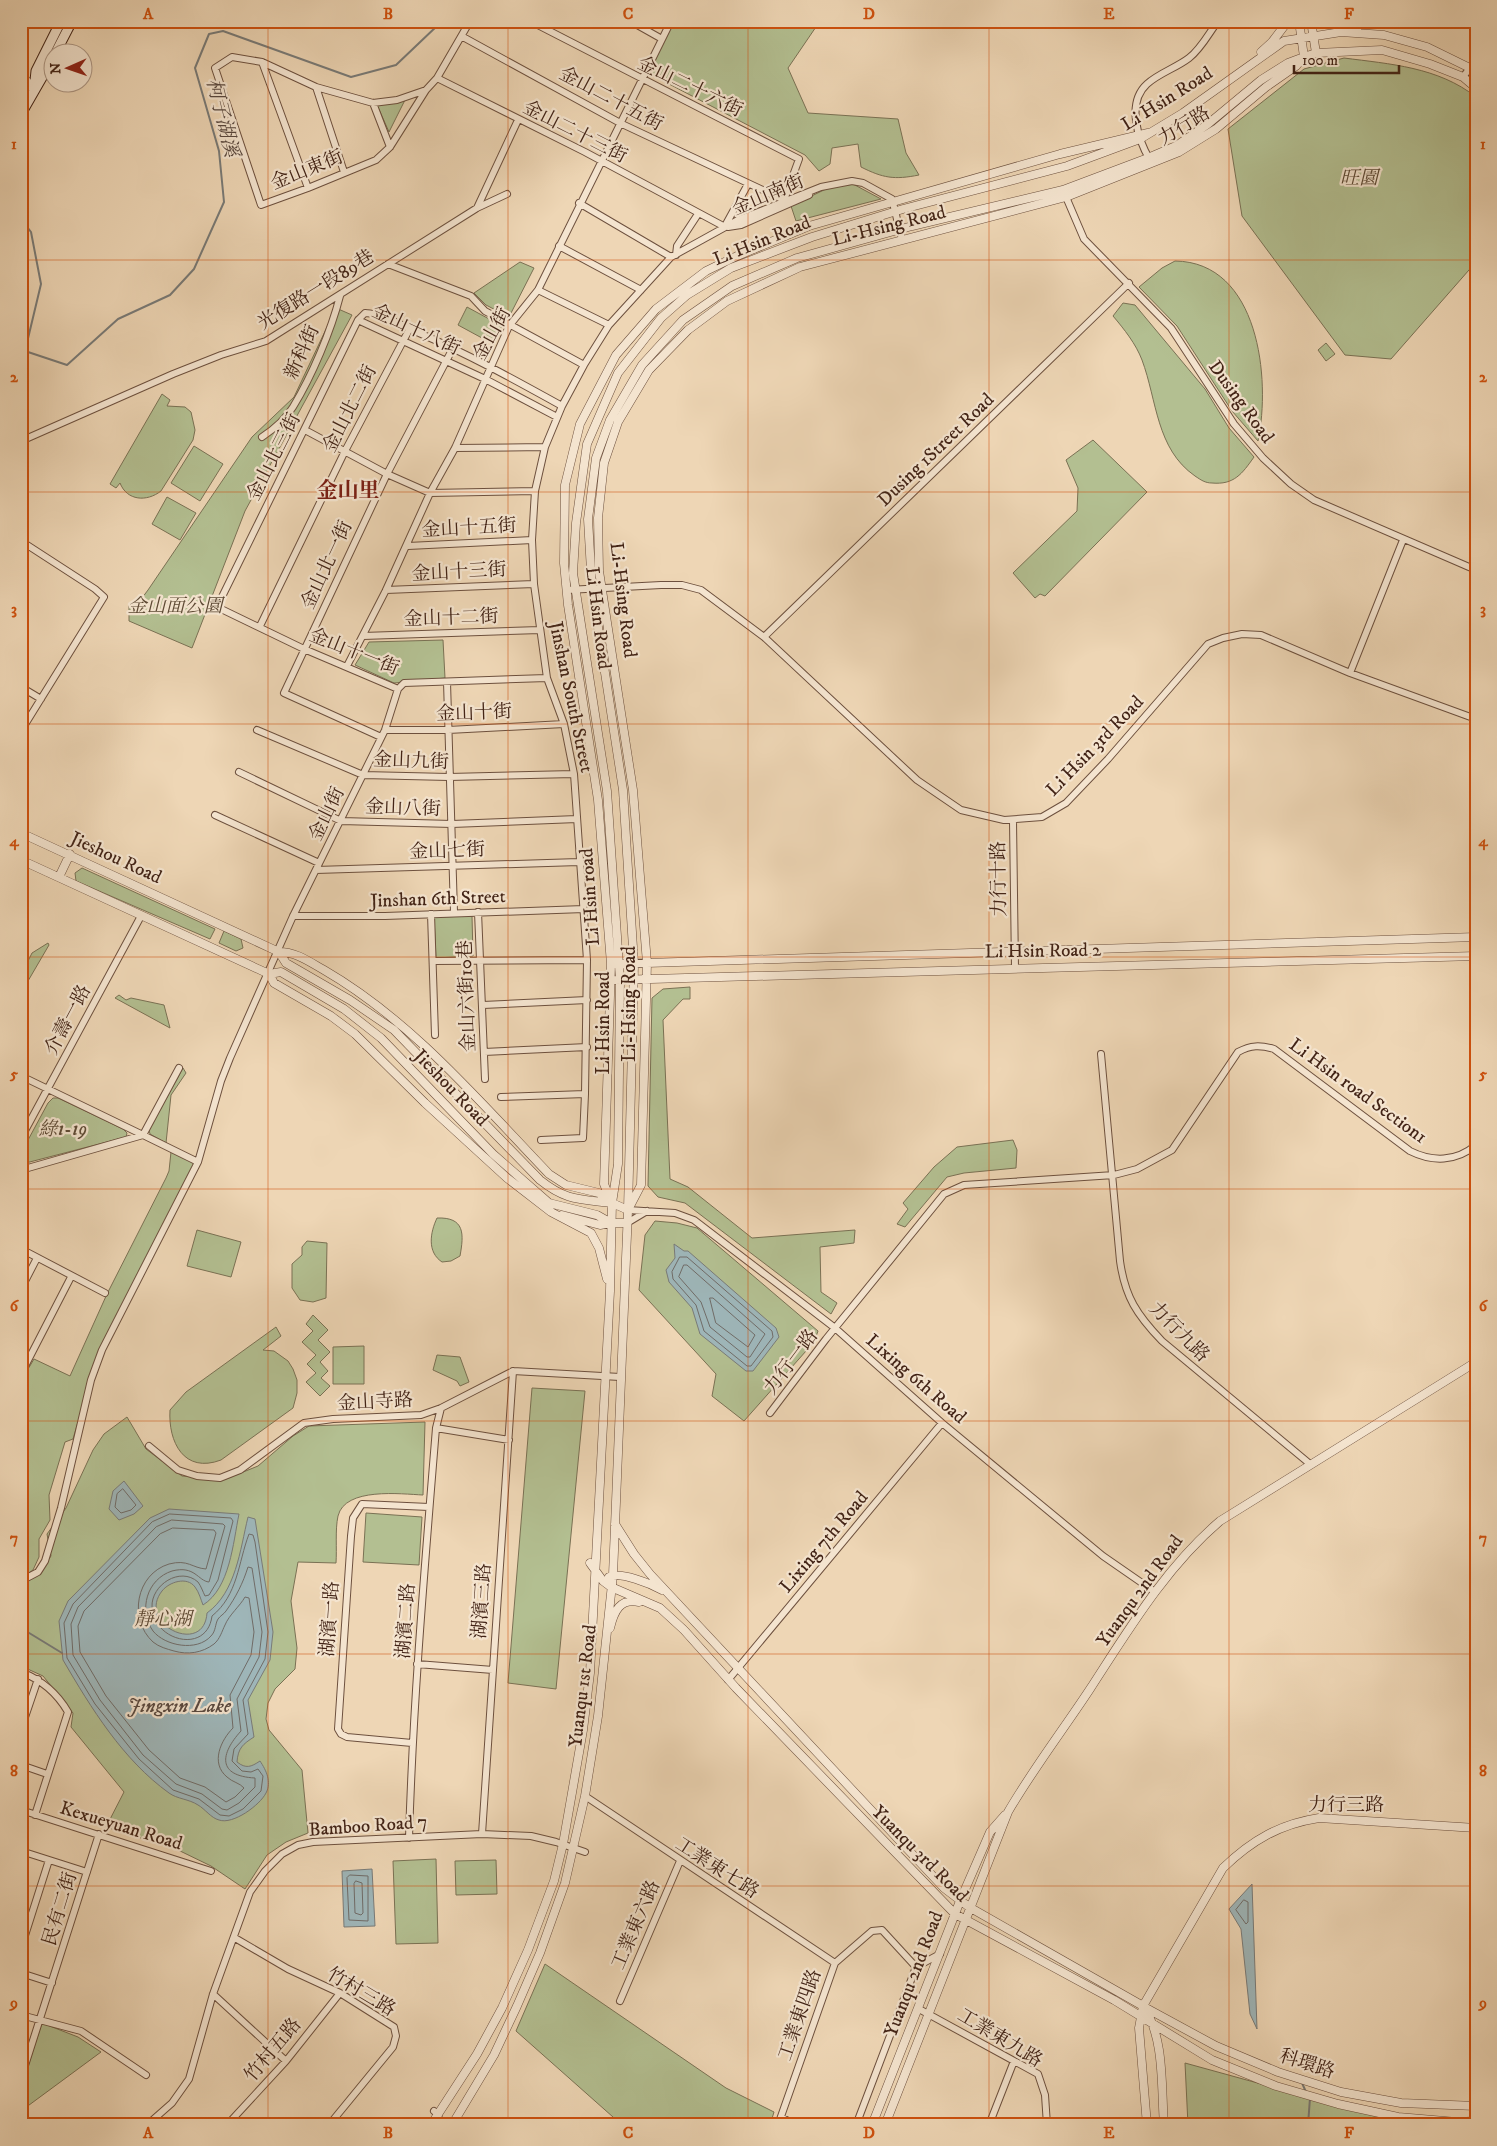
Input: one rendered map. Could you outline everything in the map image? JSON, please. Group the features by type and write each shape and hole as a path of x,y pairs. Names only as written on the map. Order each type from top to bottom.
{"main road":[{"path":"34,90 36,72 61,21"},
{"path":"61,42 72,21"},
{"path":"21,114 34,90 42,80"}],"street":[{"name":"金山東街","path":"426,90 397,100 373,103 316,88 262,62 232,57 215,68 261,204 308,188 376,160 390,147 426,90 437,78 470,21"},
{"name":"金山二十六街","path":"530,21 642,81 799,159 784,200"},
{"path":"630,21 662,39"},
{"name":"金山街","path":"347,666 408,546 430,493 455,448 509,326 538,290 579,203 622,124 670,21"},
{"path":"1150,161 1139,137 1136,102 1141,91 1147,84 1190,57 1218,21"},
{"path":"1237,73 1272,42 1288,21"},
{"path":"1299,21 1304,56"},
{"path":"1311,21 1316,53"},
{"path":"1338,21 1353,29 1368,33"},
{"name":"Li Hsin Road","path":"1153,132 1183,113 1284,41 1300,37 1368,33 1427,47 1474,66"},
{"name":"金山二十五街","path":"462,37 622,124 784,200"},
{"name":"Li Hsin Road","path":"627,1223 634,964 623,790 592,588 588,519 596,458 610,420 642,365 682,320 732,286 797,258 900,230 1063,190 1150,161 1208,124 1261,80 1288,63 1304,56 1316,53 1382,50 1422,60 1463,77 1476,88"},
{"path":"262,62 308,188"},
{"path":"1463,77 1474,66"},
{"path":"21,74 34,90"},
{"name":"金山二十三街","path":"437,78 601,161 725,227"},
{"path":"316,88 344,172"},
{"path":"373,103 390,147"},
{"path":"477,208 518,120"},
{"name":"Li-Hsing Road","path":"571,590 564,564 565,484 580,424 616,355 656,309 706,271 809,226 1060,154 1139,137 1153,132"},
{"name":"Li Hsin Road","path":"571,590 576,523 587,444 618,373 643,338 661,318 687,295 731,268 792,244 896,211 1067,166 1139,137"},
{"name":"力行路","path":"1066,197 1150,161"},
{"name":"金山南街","path":"610,325 673,256 725,227 784,200 821,187 852,181 863,183 886,194 894,202"},
{"path":"725,227 748,184"},
{"name":"金山南街","path":"725,227 741,225 816,192 821,187"},
{"name":"光復路一段89巷","path":"21,441 173,374 221,355 266,341 477,208 507,194"},
{"name":"Li-Hsing Road","path":"628,1210 641,1185 647,963 633,790 602,587 598,518 604,463 618,422 649,370 688,330 728,301 800,267 1066,197"},
{"name":"Dusing Road","path":"1066,197 1084,238 1171,328 1234,424 1263,458 1291,484 1314,500 1402,540 1476,570"},
{"path":"894,202 902,239"},
{"path":"579,203 673,256 698,214"},
{"path":"559,246 641,290"},
{"path":"388,264 470,296 484,311 584,365"},
{"name":"Dusing 1Street Road","path":"764,637 1129,284"},
{"path":"538,290 610,325"},
{"name":"新科街","path":"262,437 276,427 292,408 329,330 340,296"},
{"name":"金山十八街","path":"557,417 485,379 358,320 365,312 373,313 410,328 491,366 562,406"},
{"name":"金山北三街","path":"217,607 358,320"},
{"name":"Jinshan South Street","path":"541,1140 583,1138 587,1047 587,960 574,774 564,724 547,678 534,584 532,540 535,491 545,447 557,417 584,365 610,325"},
{"name":"金山北二街","path":"260,626 346,451 402,340 410,328"},
{"name":"金山北一街","path":"381,737 284,693 387,474 453,348"},
{"path":"305,430 387,474 430,493 535,491"},
{"path":"455,448 545,447"},
{"name":"金山十五街","path":"408,546 532,540"},
{"path":"1350,673 1402,540"},
{"path":"21,555 24,543 95,589 104,597 21,731"},
{"name":"金山十三街","path":"386,590 534,584"},
{"name":"Li Hsin 3rd Road","path":"571,590 668,585 682,585 701,590 764,637 916,780 961,810 1014,821 1042,817 1066,803 1108,759 1208,644 1222,638 1242,634 1262,635 1350,673 1476,719"},
{"name":"Li Hsin road","path":"571,590 598,800 615,964 611,980 604,1184 612,1202"},
{"name":"金山十一街","path":"217,607 260,626 304,649 398,689 404,683 547,678"},
{"name":"金山十二街","path":"363,636 540,630"},
{"path":"447,682 454,912"},
{"path":"21,687 41,699"},
{"name":"金山街","path":"21,1581 38,1572 45,1561 91,1380 102,1350 198,1162 221,1081 279,952 293,916 385,730 398,689"},
{"name":"金山十街","path":"385,730 448,730 564,724"},
{"name":"金山九街","path":"257,730 363,775 449,777 574,774"},
{"path":"1476,753 1476,880"},
{"name":"金山八街","path":"239,772 341,821 452,824 577,820"},
{"path":"215,814 319,862"},
{"name":"力行十路","path":"1014,821 1015,968"},
{"name":"Jieshou Road","path":"21,833 279,952 293,952 347,983 405,1026 549,1174 566,1185 599,1193 628,1210"},
{"path":"59,877 70,854"},
{"name":"Jieshou Road","path":"21,860 269,974 281,972 344,1009 381,1038 487,1148 549,1204 597,1216 611,1223"},
{"name":"金山七街","path":"316,870 579,862"},
{"name":"Jinshan 6th Street","path":"293,916 584,909"},
{"name":"金山六街10巷","path":"478,912 485,1079"},
{"path":"431,914 435,1035"},
{"name":"介壽一路","path":"21,1138 142,916"},
{"name":"Li Hsin Road 2","path":"615,964 1016,951 1288,945 1476,937"},
{"name":"Jieshou Road","path":"279,952 286,963 350,1000 394,1030 540,1180 556,1193 572,1199 612,1202"},
{"name":"Li Hsin Road 2","path":"611,980 1476,956"},
{"path":"434,961 481,959 587,960"},
{"name":"Li Hsin Road","path":"611,1223 618,1164 620,980 615,964"},
{"name":"Jieshou Road","path":"269,974 274,983 331,1016 355,1034 425,1103 507,1178 551,1212 591,1234 599,1248 610,1291"},
{"path":"482,1005 587,1000"},
{"name":"Li Hsin road Section1","path":"835,1328 944,1194 951,1189 964,1184 1114,1175 1137,1169 1172,1150 1238,1052 1255,1045 1274,1049 1410,1151 1423,1158 1441,1160 1458,1156 1476,1145"},
{"path":"484,1052 587,1047"},
{"name":"力行九路","path":"1101,1054 1124,1286 1144,1322 1198,1372 1310,1464"},
{"path":"21,1170 143,1135 179,1068"},
{"path":"21,1076 198,1162"},
{"path":"501,1097 585,1094"},
{"path":"572,1199 599,1193 604,1184"},
{"name":"Lixing 6th Road","path":"628,1210 675,1213 694,1220 835,1328 942,1423 1103,1556 1155,1592"},
{"path":"627,1223 648,1210"},
{"name":"Jieshou Road","path":"551,1212 600,1225 627,1223"},
{"name":"Yuanqu 1st Road","path":"431,2125 436,2112 476,2054 502,2008 528,1950 554,1881 563,1844 583,1730 590,1673 606,1377 611,1223"},
{"name":"Yuanqu 1st Road","path":"452,2125 494,2055 540,1953 565,1883 584,1796 598,1716 613,1575 627,1223"},
{"path":"21,1249 71,1277 105,1293"},
{"path":"21,1289 37,1258"},
{"path":"21,1374 71,1277"},
{"name":"力行一路","path":"770,1413 835,1328"},
{"name":"Yuanqu 2nd Road","path":"885,2125 930,2014 969,1907 1008,1812 1028,1777 1155,1592 1195,1542 1220,1520 1476,1362"},
{"path":"513,1371 620,1377"},
{"name":"金山寺路","path":"149,1446 178,1470 197,1476 220,1478 240,1470 304,1423 333,1419 421,1416 441,1408 513,1371"},
{"name":"湖濱三路","path":"482,1834 513,1371"},
{"name":"湖濱二路","path":"410,1838 412,1743 417,1664 436,1428 441,1408"},
{"name":"Lixing 7th Road","path":"728,1680 740,1668 942,1423"},
{"path":"436,1428 508,1440"},
{"name":"湖濱一路","path":"412,1743 347,1736 341,1734 338,1729 351,1536 353,1518 362,1504 429,1507"},
{"path":"615,1524 634,1554 668,1593"},
{"name":"Yuanqu 3rd Road","path":"590,1563 603,1581 611,1587 660,1608 684,1630 728,1680 955,1914 1139,2015"},
{"path":"588,1594 613,1575 651,1584 668,1593"},
{"name":"Yuanqu 3rd Road","path":"668,1593 944,1888 969,1907 1142,2006"},
{"name":"Yuanqu 3rd Road","path":"605,1646 617,1608 626,1601 647,1603 660,1608"},
{"path":"417,1664 493,1670"},
{"path":"21,1672 38,1679 58,1697 68,1712 35,1815"},
{"path":"21,1730 38,1679"},
{"path":"21,1765 47,1774"},
{"name":"工業東七路","path":"584,1796 835,1963"},
{"name":"Kexueyuan Road","path":"21,1810 211,1871"},
{"name":"Yuanqu 2nd Road","path":"872,2125 960,1901 990,1832 1008,1812"},
{"name":"力行三路","path":"1139,2015 1142,2006 1152,1992 1223,1868 1239,1852 1267,1833 1301,1821 1319,1818 1476,1828"},
{"name":"民有二街","path":"21,2078 99,1834"},
{"name":"Bamboo Road 7","path":"147,2125 172,2103 189,2079 213,1994 235,1938 250,1892 272,1863 290,1849 313,1842 482,1834 532,1836 585,1852"},
{"path":"21,1851 87,1872"},
{"path":"21,1948 50,1860"},
{"name":"工業東六路","path":"620,2001 680,1861"},
{"name":"工業東四路","path":"778,2125 835,1963 872,1931 882,1930 916,1967"},
{"name":"竹村三路","path":"235,1938 288,1968 340,1993 386,2021 394,2028 396,2036 393,2047 329,2125"},
{"path":"858,2120 916,1967 941,1953"},
{"path":"21,1973 52,1983"},
{"path":"1152,1992 1153,2020 1157,2043 1164,2125"},
{"name":"竹村五路","path":"227,2125 286,2061 340,1993"},
{"path":"213,1994 286,2061"},
{"name":"科環路","path":"1142,2006 1153,2020 1212,2060 1276,2086 1338,2104 1398,2117 1457,2122 1476,2121"},
{"name":"工業東九路","path":"919,2008 1038,2074 1045,2095 1047,2125"},
{"path":"21,2015 81,2031 146,2075"},
{"path":"1139,2015 1147,2125"},
{"name":"科環路","path":"1139,2015 1278,2072 1332,2090 1401,2103 1476,2106"},
{"path":"1157,2043 1160,2036 1173,2035"},
{"path":"989,2125 1014,2061"},
{"path":"436,2112 440,2125"},
{"path":"781,2117 795,2125"}],"green space":[{"path":"671,21 820,21 788,68 808,113 898,119 906,153 919,175 889,177 876,174 861,167 858,144 832,148 830,164 819,171 805,155 648,73"},
{"name":"旺園","path":"1344,58 1396,65 1430,73 1446,79 1476,97 1476,262 1391,359 1345,355 1242,216 1228,129 1304,69"},
{"path":"405,100 389,132 377,105"},
{"path":"853,184 881,199 796,221 791,206 828,188"},
{"path":"1175,261 1203,266 1225,281 1242,302 1253,328 1260,357 1262,416 1258,441 1232,411 1177,326 1139,287 1162,268"},
{"path":"520,262 534,268 509,317 486,305 474,293"},
{"path":"1123,303 1135,305 1205,389 1229,428 1254,457 1237,477 1220,483 1205,482 1182,465 1172,452 1160,423 1142,360 1129,337 1113,316"},
{"path":"467,307 502,326 493,344 458,325"},
{"name":"金山面公園","path":"336,308 352,315 245,511 192,648 129,621 129,603 136,606 148,590 252,437 294,397"},
{"path":"1326,343 1335,354 1326,361 1318,350"},
{"path":"162,394 170,400 167,406 185,407 191,412 195,430 193,440 161,491 150,497 138,498 127,493 120,483 116,488 110,484"},
{"path":"1093,440 1147,492 1045,596 1040,594 1035,598 1013,573 1077,511 1078,488 1066,460"},
{"path":"194,446 223,464 200,501 171,483"},
{"path":"167,497 196,513 180,540 152,524"},
{"path":"443,640 445,678 394,683 355,665 369,642"},
{"path":"82,868 215,929 210,939 76,881 75,873"},
{"path":"472,916 473,956 436,958 434,917"},
{"path":"224,931 241,939 243,948 236,951 219,943"},
{"path":"48,943 49,945 21,993 21,975 32,953"},
{"path":"690,987 690,999 683,999 663,1020 670,1179 688,1187 752,1238 855,1230 854,1243 820,1247 821,1292 837,1303 831,1314 685,1203 658,1197 648,1186 652,998 663,989"},
{"path":"119,995 126,1000 131,998 164,1005 170,1028 115,998"},
{"path":"183,1068 186,1073 171,1095 166,1143 150,1134 149,1130"},
{"name":"綠1-19","path":"53,1098 58,1098 123,1129 127,1133 126,1137 22,1164 21,1153 48,1103"},
{"path":"1013,1140 1017,1150 1016,1168 964,1173 947,1177 905,1227 897,1224 908,1209 903,1203 934,1167 957,1147"},
{"path":"171,1152 195,1163 143,1264 111,1333 84,1403 73,1439 65,1442 49,1495 50,1520 39,1539 39,1557 33,1570 21,1578 21,1381 34,1359 70,1376 107,1294 166,1178 169,1171"},
{"path":"437,1218 453,1220 458,1224 462,1234 460,1256 451,1261 442,1262 437,1258 432,1248 433,1230"},
{"path":"655,1221 677,1223 697,1228 818,1331 814,1342 744,1421 712,1396 716,1374 639,1290 645,1235"},
{"path":"197,1230 241,1242 231,1277 187,1266"},
{"path":"307,1241 327,1243 326,1298 313,1302 300,1300 292,1288 292,1264 302,1255 302,1247"},
{"path":"313,1315 328,1330 318,1340 330,1352 320,1362 328,1371 321,1378 330,1386 320,1396 306,1382 316,1373 307,1364 316,1355 302,1342 313,1331 306,1324"},
{"path":"276,1327 281,1336 263,1350 274,1351 288,1361 293,1369 297,1380 297,1393 293,1408 221,1460 197,1463 188,1459 176,1444 170,1422 170,1410 186,1392"},
{"path":"364,1346 364,1384 333,1384 333,1347"},
{"path":"437,1355 460,1357 469,1382 460,1386 457,1381 433,1370"},
{"path":"532,1388 585,1391 556,1689 508,1683"},
{"name":"靜心湖","path":"127,1417 146,1449 182,1476 226,1479 258,1466 293,1436 309,1426 425,1422 423,1495 375,1494 351,1500 343,1507 338,1516 336,1563 298,1562 291,1601 297,1648 295,1669 275,1689 268,1703 266,1719 269,1730 302,1770 308,1833 286,1842 267,1855 245,1889 211,1866 176,1849 106,1827 124,1792 71,1727 73,1713 43,1676 21,1666 21,1587 41,1570 51,1556 47,1534 66,1508 93,1450 104,1434"},
{"path":"366,1513 422,1517 419,1565 363,1562"},
{"path":"436,1859 438,1943 396,1944 393,1861"},
{"path":"496,1860 497,1894 456,1895 455,1861"},
{"path":"545,1964 726,2088 774,2112 770,2125 622,2125 516,2031"},
{"path":"42,2023 78,2037 101,2052 21,2111 21,2087"},
{"path":"1185,2063 1410,2125 1188,2125"}],"water":[{"path":"674,1244 684,1251 688,1251 776,1328 779,1337 753,1371 746,1371 700,1334 692,1308 669,1282 666,1270 675,1258"},
{"path":"124,1481 143,1506 134,1514 119,1520 109,1509 113,1491"},
{"name":"Jingxin Lake","path":"169,1509 239,1514 229,1564 219,1588 212,1597 203,1605 198,1591 192,1584 178,1581 162,1591 156,1603 158,1615 164,1624 174,1631 185,1634 195,1633 203,1626 207,1613 225,1594 235,1570 248,1517 255,1519 273,1632 270,1660 248,1700 254,1737 242,1747 237,1762 243,1766 248,1766 260,1761 266,1772 268,1789 258,1803 246,1813 231,1820 216,1819 201,1807 172,1795 152,1780 109,1732 63,1660 59,1621 68,1601 150,1518"},
{"path":"372,1869 375,1926 344,1927 342,1871"},
{"path":"1252,1884 1257,2029 1250,2014 1241,1929 1229,1909"}],"waterway":[{"name":"柯子湖溪","path":"21,219 31,232 41,284 25,351 67,365 118,319 170,295 194,269 224,202 219,151 195,68 209,34 223,31 351,77 396,65 438,25 438,21"},
{"path":"21,1628 62,1653"},
{"path":"1302,2083 1306,2092"},
{"path":"1308,2125 1310,2098"}],"district":[{"name":"金山里","path":"348,491"}]}
